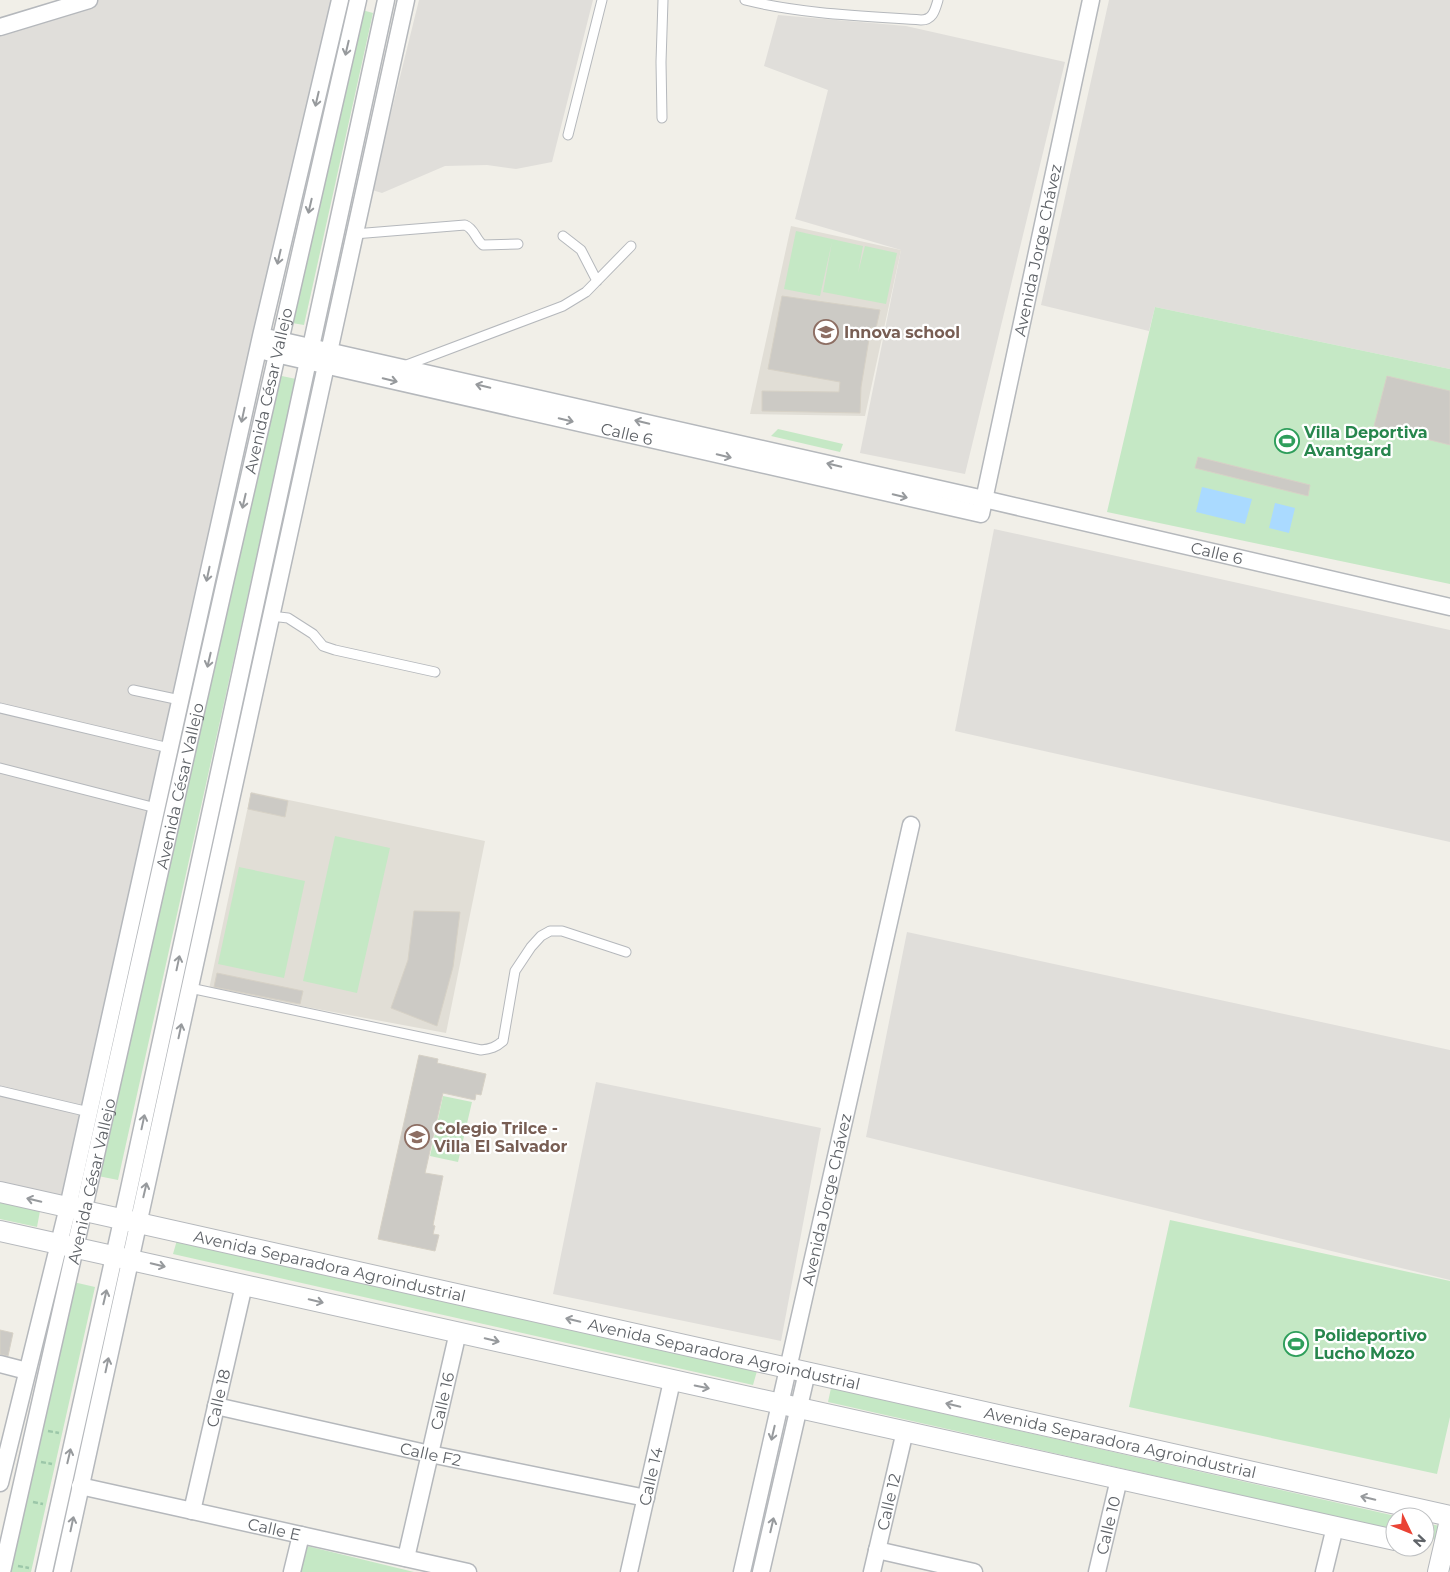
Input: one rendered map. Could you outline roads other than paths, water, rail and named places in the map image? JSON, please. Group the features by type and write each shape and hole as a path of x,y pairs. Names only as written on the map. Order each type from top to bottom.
{"street":[{"path":"0,28 89,0"},
{"name":"Avenida César Vallejo","path":"77,1209 89,1112 259,343 340,0"},
{"name":"Avenida César Vallejo","path":"2,1572 68,1246 358,0"},
{"name":"Avenida César Vallejo","path":"44,1572 130,1221 310,354 386,0"},
{"name":"Avenida César Vallejo","path":"130,1221 190,988 326,358 406,0"},
{"name":"Avenida Jorge Chávez","path":"984,499 1091,0"},
{"name":"Calle 6","path":"259,343 880,484 984,499 1450,607"},
{"name":"Calle 6","path":"370,368 401,367 423,380"},
{"name":"Avenida Jorge Chávez","path":"742,1572 798,1370 911,825"},
{"name":"Avenida Separadora Agroindustrial","path":"0,1192 1450,1516"},
{"path":"0,1230 672,1381 1385,1538"},
{"name":"Avenida César Vallejo","path":"0,1483 28,1371 68,1246"},
{"name":"Avenida César Vallejo","path":"62,1572 80,1486 122,1257"},
{"name":"Calle 18","path":"192,1511 244,1285"},
{"name":"Calle 16","path":"406,1558 458,1332"},
{"path":"0,1364 28,1371"},
{"name":"Calle 14","path":"629,1572 672,1381"},
{"name":"Calle F2","path":"216,1406 430,1454 646,1498"},
{"name":"Avenida Jorge Chávez","path":"761,1572 789,1406"},
{"name":"Calle 12","path":"872,1572 905,1431"},
{"name":"Calle 10","path":"1097,1572 1119,1479"},
{"name":"Calle E","path":"80,1486 468,1572"},
{"path":"1438,1572 1439,1550 1450,1520"},
{"path":"1324,1572 1334,1527"},
{"path":"292,1572 301,1535"},
{"path":"877,1550 974,1572"}],"lane":[{"path":"568,135 602,0"},
{"path":"662,118 663,0"},
{"path":"745,0 774,7 809,11 926,20 935,11 938,0"},
{"path":"354,234 465,225 471,227 478,241 483,245 518,244"},
{"path":"563,236 581,250 597,281"},
{"path":"401,367 563,306 586,292 631,246"},
{"path":"271,616 288,618 313,634 323,646 434,672"},
{"path":"133,690 180,700"},
{"path":"0,708 169,748"},
{"path":"0,768 156,808"},
{"path":"190,988 481,1050 489,1050 503,1041 516,971 531,947 541,936 550,931 562,931 626,952"},
{"path":"0,1091 89,1112"}],"water":[{"path":"1202,487 1252,499 1245,524 1196,512"},
{"path":"1275,503 1295,508 1289,533 1269,528"}],"place":[{"name":"Innova school","path":"826,332"},
{"name":"Villa Deportiva Avantgard","path":"1287,441"},
{"name":"Colegio Trilce - Villa El Salvador","path":"417,1137"},
{"name":"Polideportivo Lucho Mozo","path":"1296,1344"}]}
